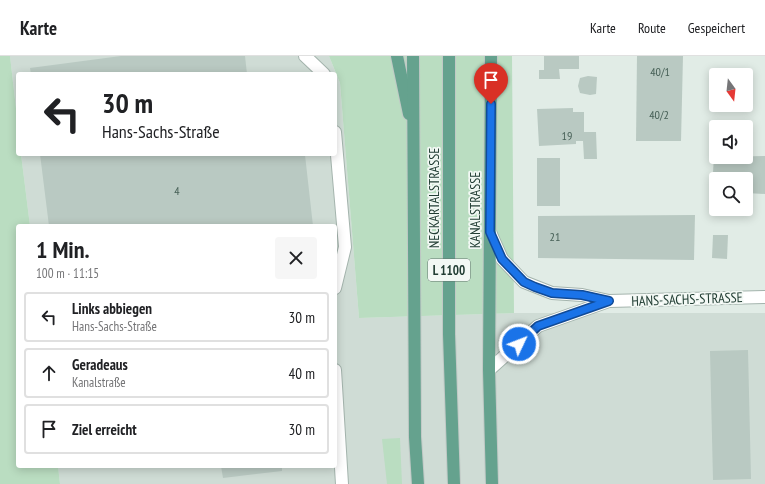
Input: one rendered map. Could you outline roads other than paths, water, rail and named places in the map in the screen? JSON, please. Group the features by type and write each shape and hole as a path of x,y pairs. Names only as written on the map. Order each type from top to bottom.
{"main road":[{"name":"NECKARTALSTRASSE","path":"397,56 414,138"},
{"name":"NECKARTALSTRASSE","path":"413,56 416,437 418,484"},
{"name":"NECKARTALSTRASSE","path":"449,56 449,326 454,484"},
{"name":"KANALSTRASSE","path":"491,56 489,370 492,484"}],"street":[{"path":"305,56 322,72"},
{"path":"337,155 345,247 337,280"},
{"name":"HANS-SACHS-STRASSE","path":"490,232 502,259 524,282 552,293 582,295 609,301 765,297"},
{"name":"HANS-SACHS-STRASSE","path":"489,370 538,326 609,301"},
{"path":"337,403 342,484"}]}
